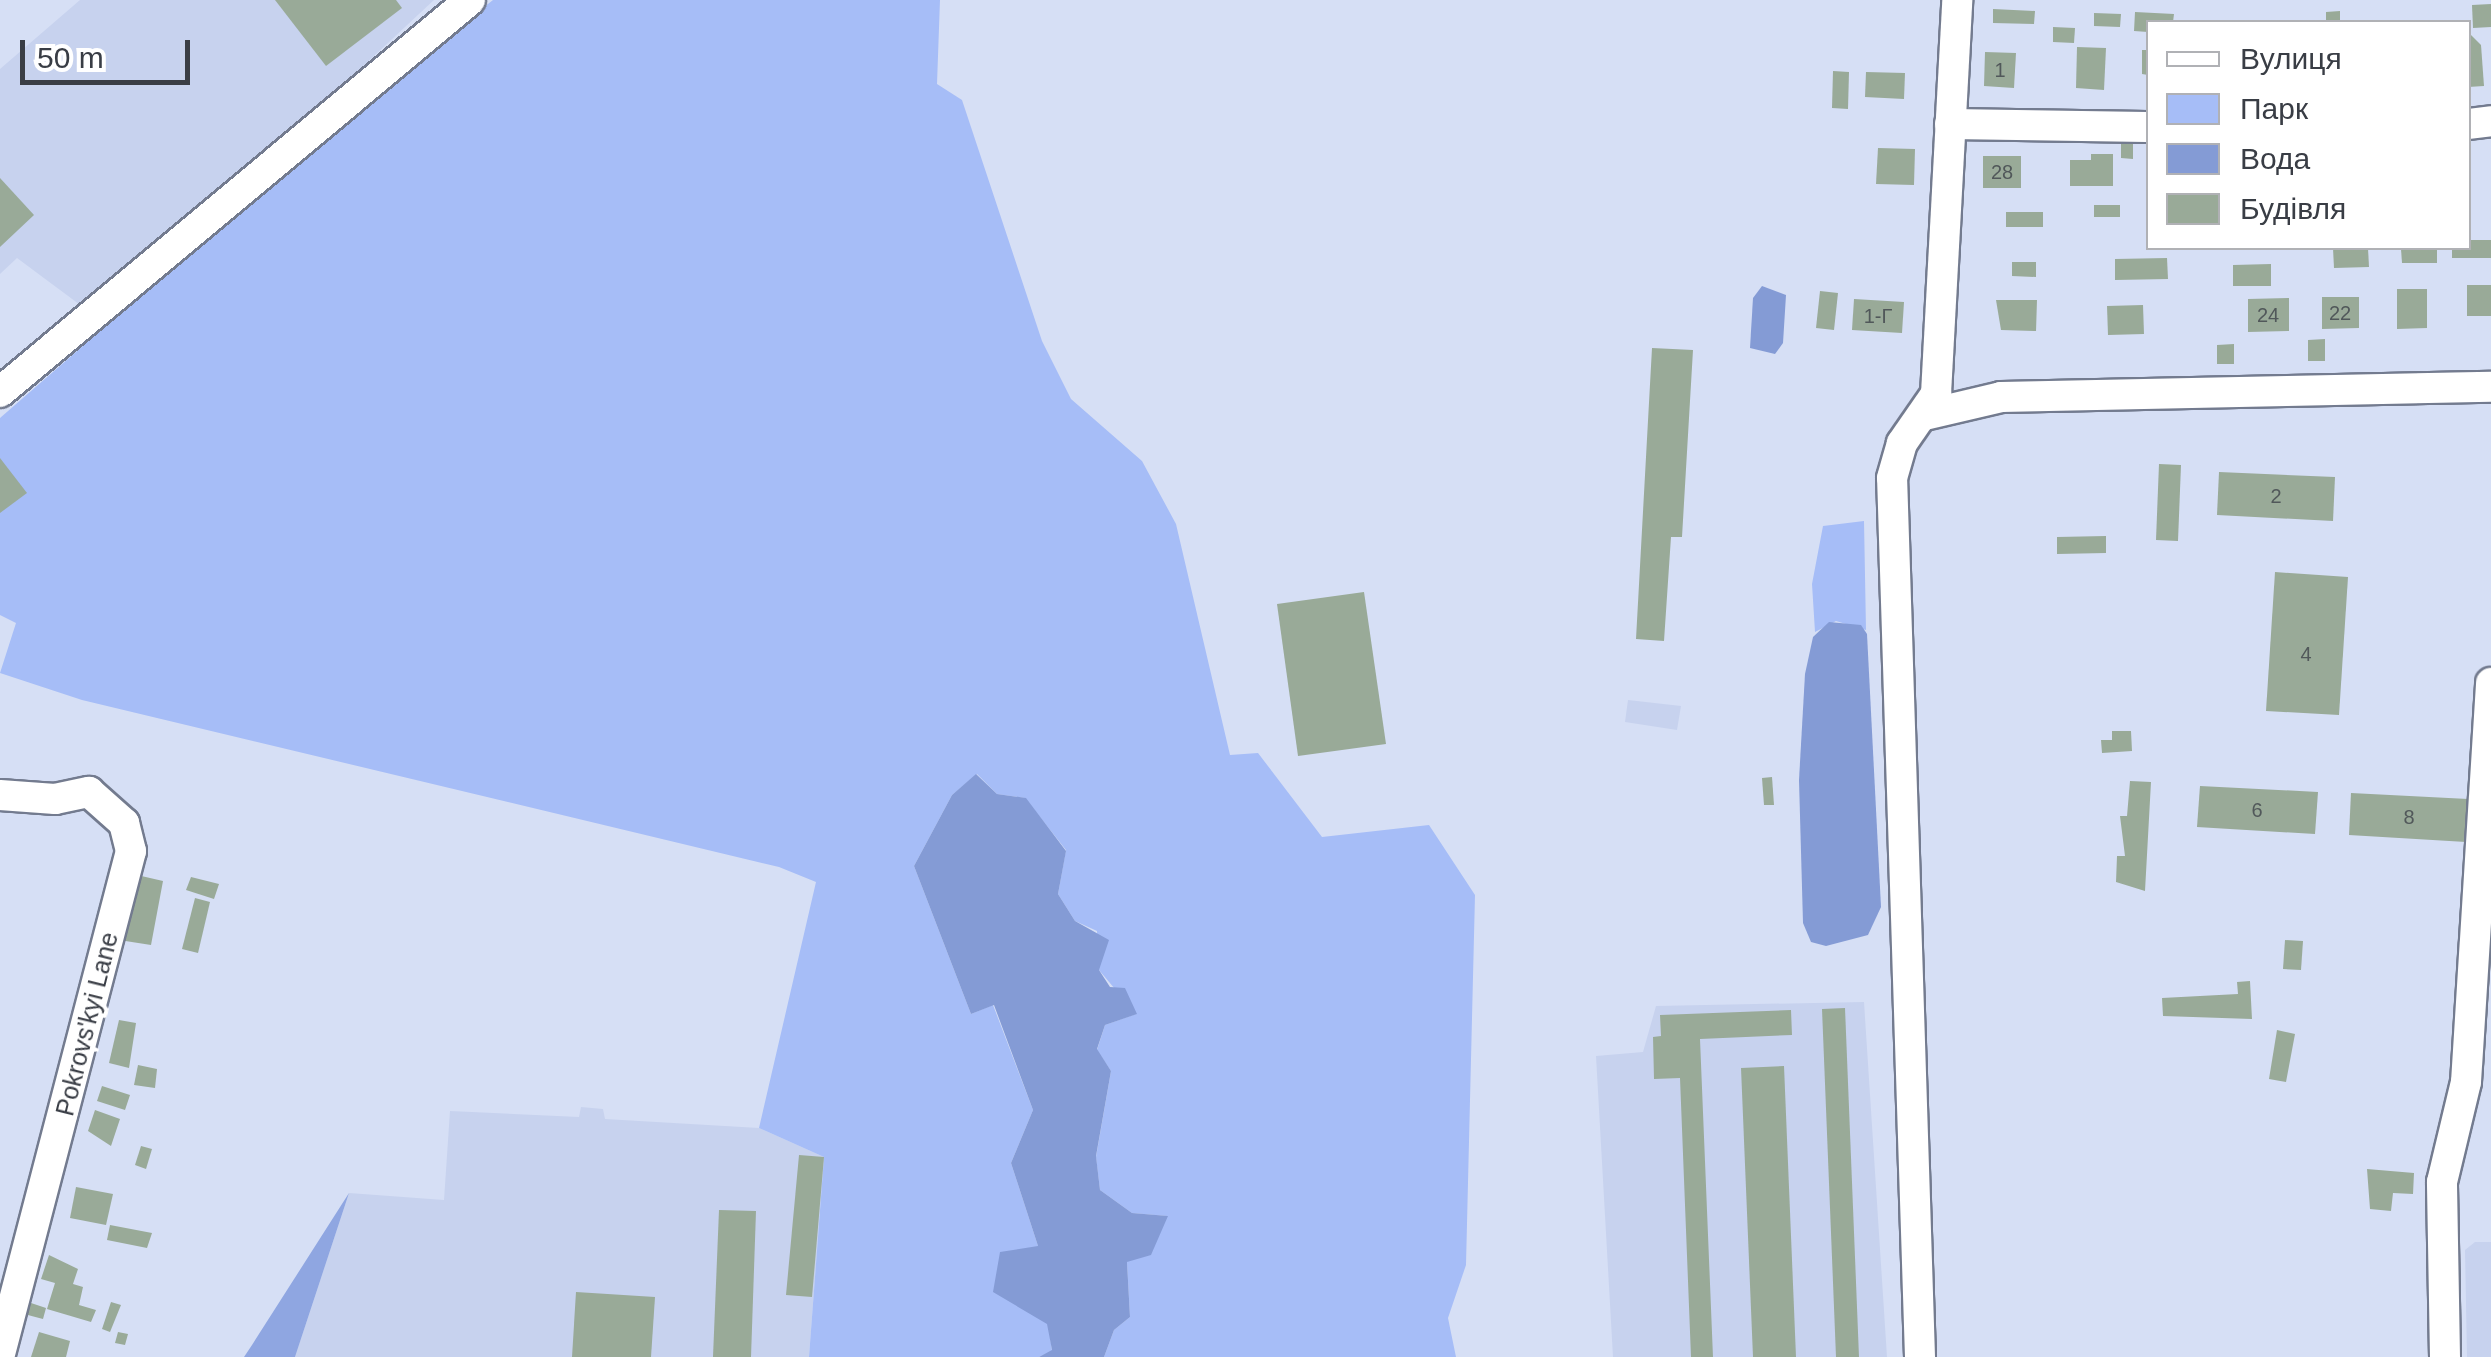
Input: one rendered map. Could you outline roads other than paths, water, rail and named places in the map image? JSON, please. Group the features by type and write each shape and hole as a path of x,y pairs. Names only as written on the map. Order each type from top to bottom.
{"street":[{"path":"0,392 470,0"},
{"path":"1920,1357 1892,478 1902,443 1926,416 1938,364 1957,0"},
{"path":"1950,124 2146,127"},
{"path":"1926,416 2001,397 2491,387"},
{"path":"2445,1357 2442,1182 2466,1082 2491,683"},
{"name":"Pokrovs'kyi Lane","path":"0,1354 131,851 124,823 89,792 54,799 1,796"}],"water":[{"path":"1762,286 1786,295 1783,343 1775,354 1750,348 1753,298"},
{"path":"1829,622 1861,625 1867,634 1881,907 1868,935 1826,946 1811,942 1803,923 1799,780 1805,674 1813,637"},
{"path":"976,774 997,794 1026,798 1066,851 1058,894 1075,921 1109,940 1099,970 1110,987 1125,988 1137,1014 1105,1025 1097,1049 1111,1071 1096,1156 1100,1190 1132,1213 1168,1216 1151,1255 1127,1262 1130,1317 1114,1330 1104,1357 1039,1357 1052,1350 1047,1324 993,1292 1000,1252 1038,1246 1011,1163 1033,1110 994,1005 971,1014 914,866 952,795"}]}
